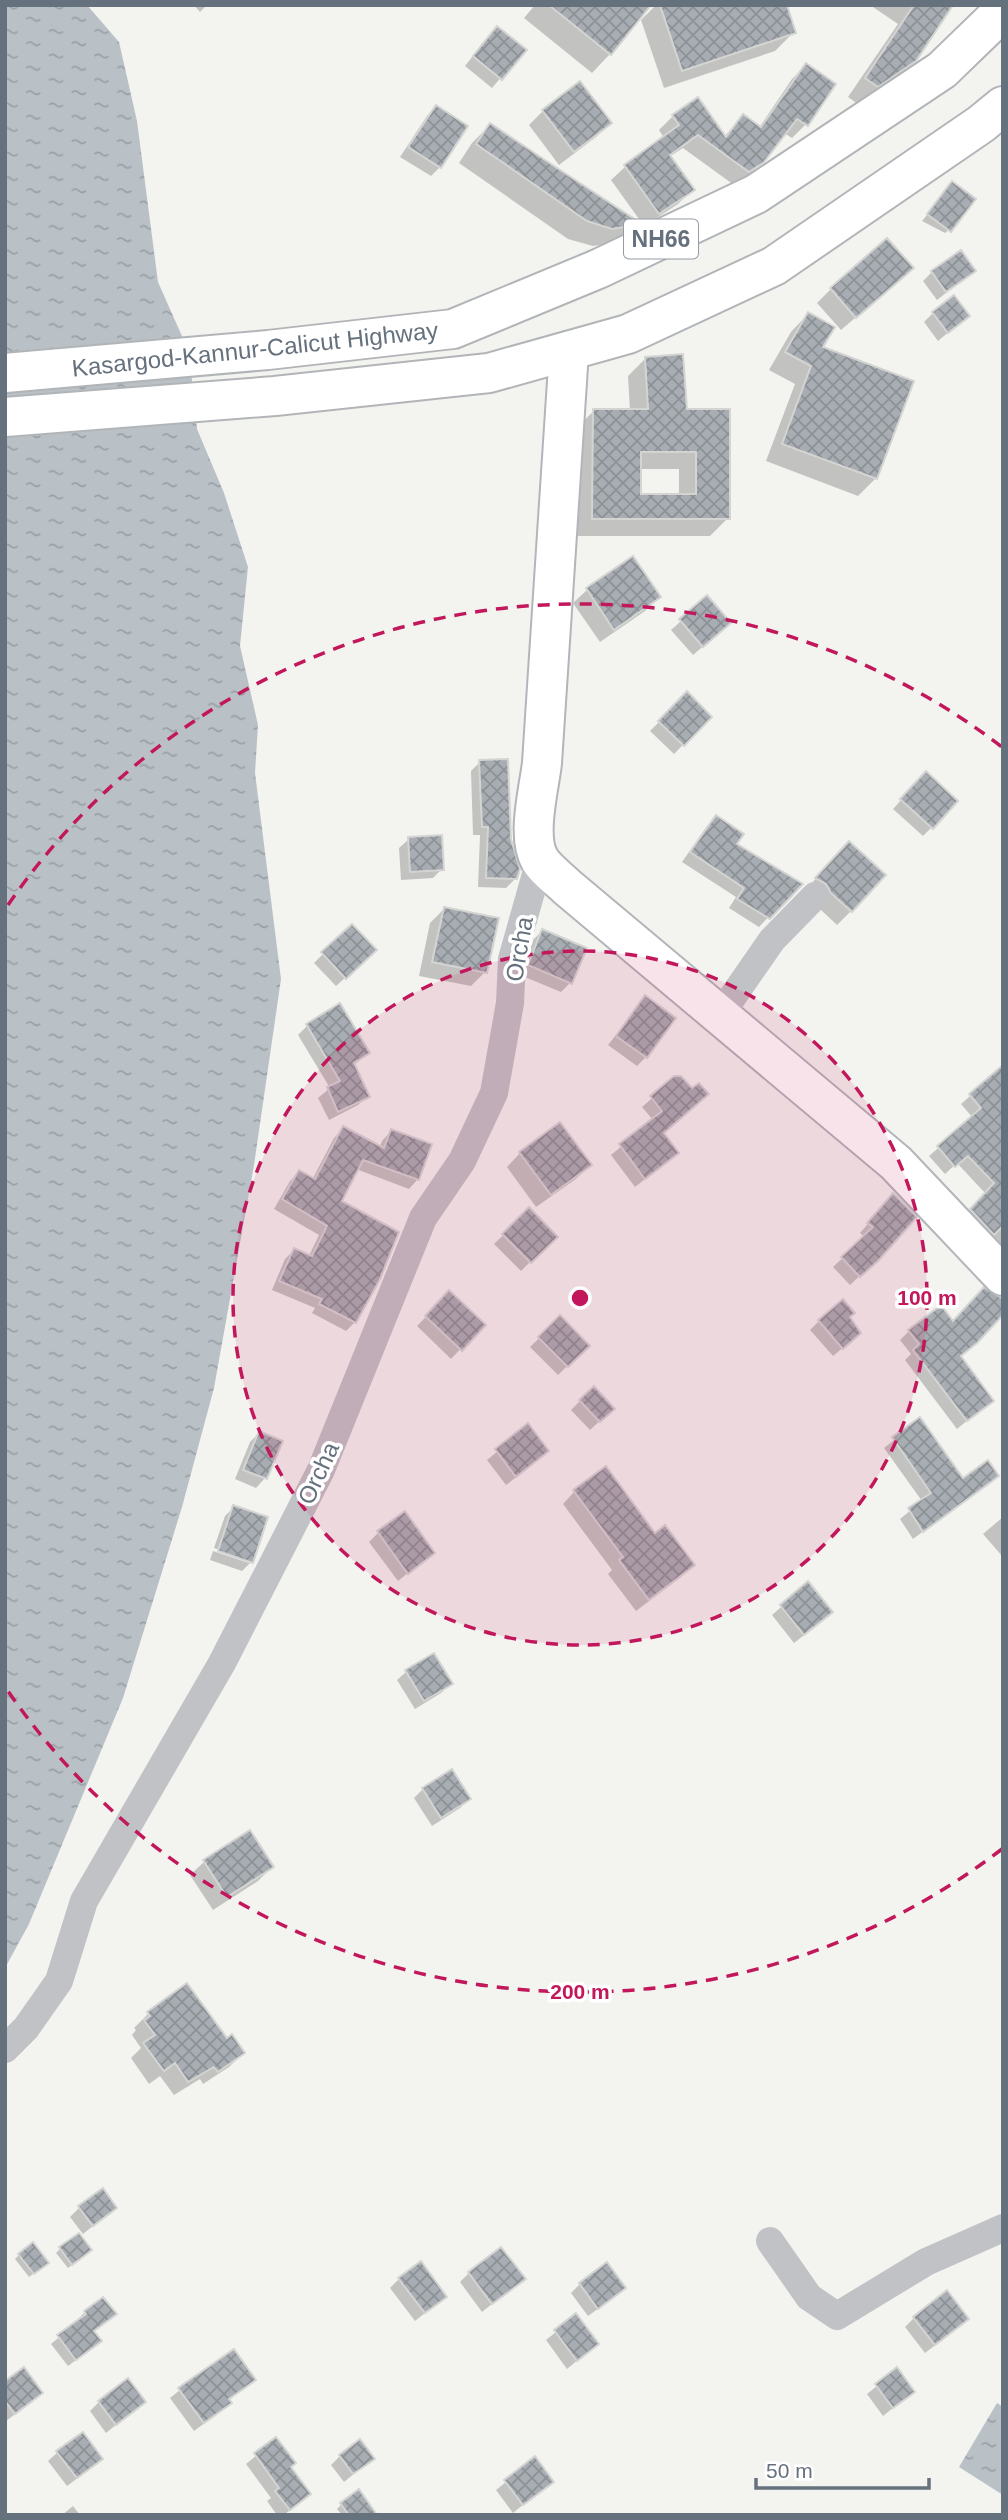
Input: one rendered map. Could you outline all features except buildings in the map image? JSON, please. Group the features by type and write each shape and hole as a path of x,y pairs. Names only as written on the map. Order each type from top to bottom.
{"main road":[{"name":"Kasargod-Kannur-Calicut Highway","path":"5,373 268,351 453,329 598,269 756,194 942,70 1003,10"},
{"name":"Kasargod-Kannur-Calicut Highway","path":"5,416 275,396 489,373 628,334 774,266 981,124 1003,106"},
{"path":"569,351 542,763 534,819 534,837 540,860 567,887 896,1163 1003,1276"}],"street":[{"name":"Orcha","path":"5,2049 26,2028 59,1981 84,1901 222,1662 321,1470 423,1218 462,1161 494,1093 510,1003 512,958 540,860"},
{"path":"720,1015 772,940 815,896"},
{"path":"770,2241 809,2297 837,2316 926,2262 1003,2228"}],"water":[{"path":"5,5 87,5 119,42 137,121 158,282 189,352 197,429 224,493 248,567 240,646 258,725 255,773 281,979 254,1165 214,1388 182,1507 123,1698 29,1924 5,1968"},
{"path":"997,2403 1003,2407 1003,2495 959,2467"}]}
